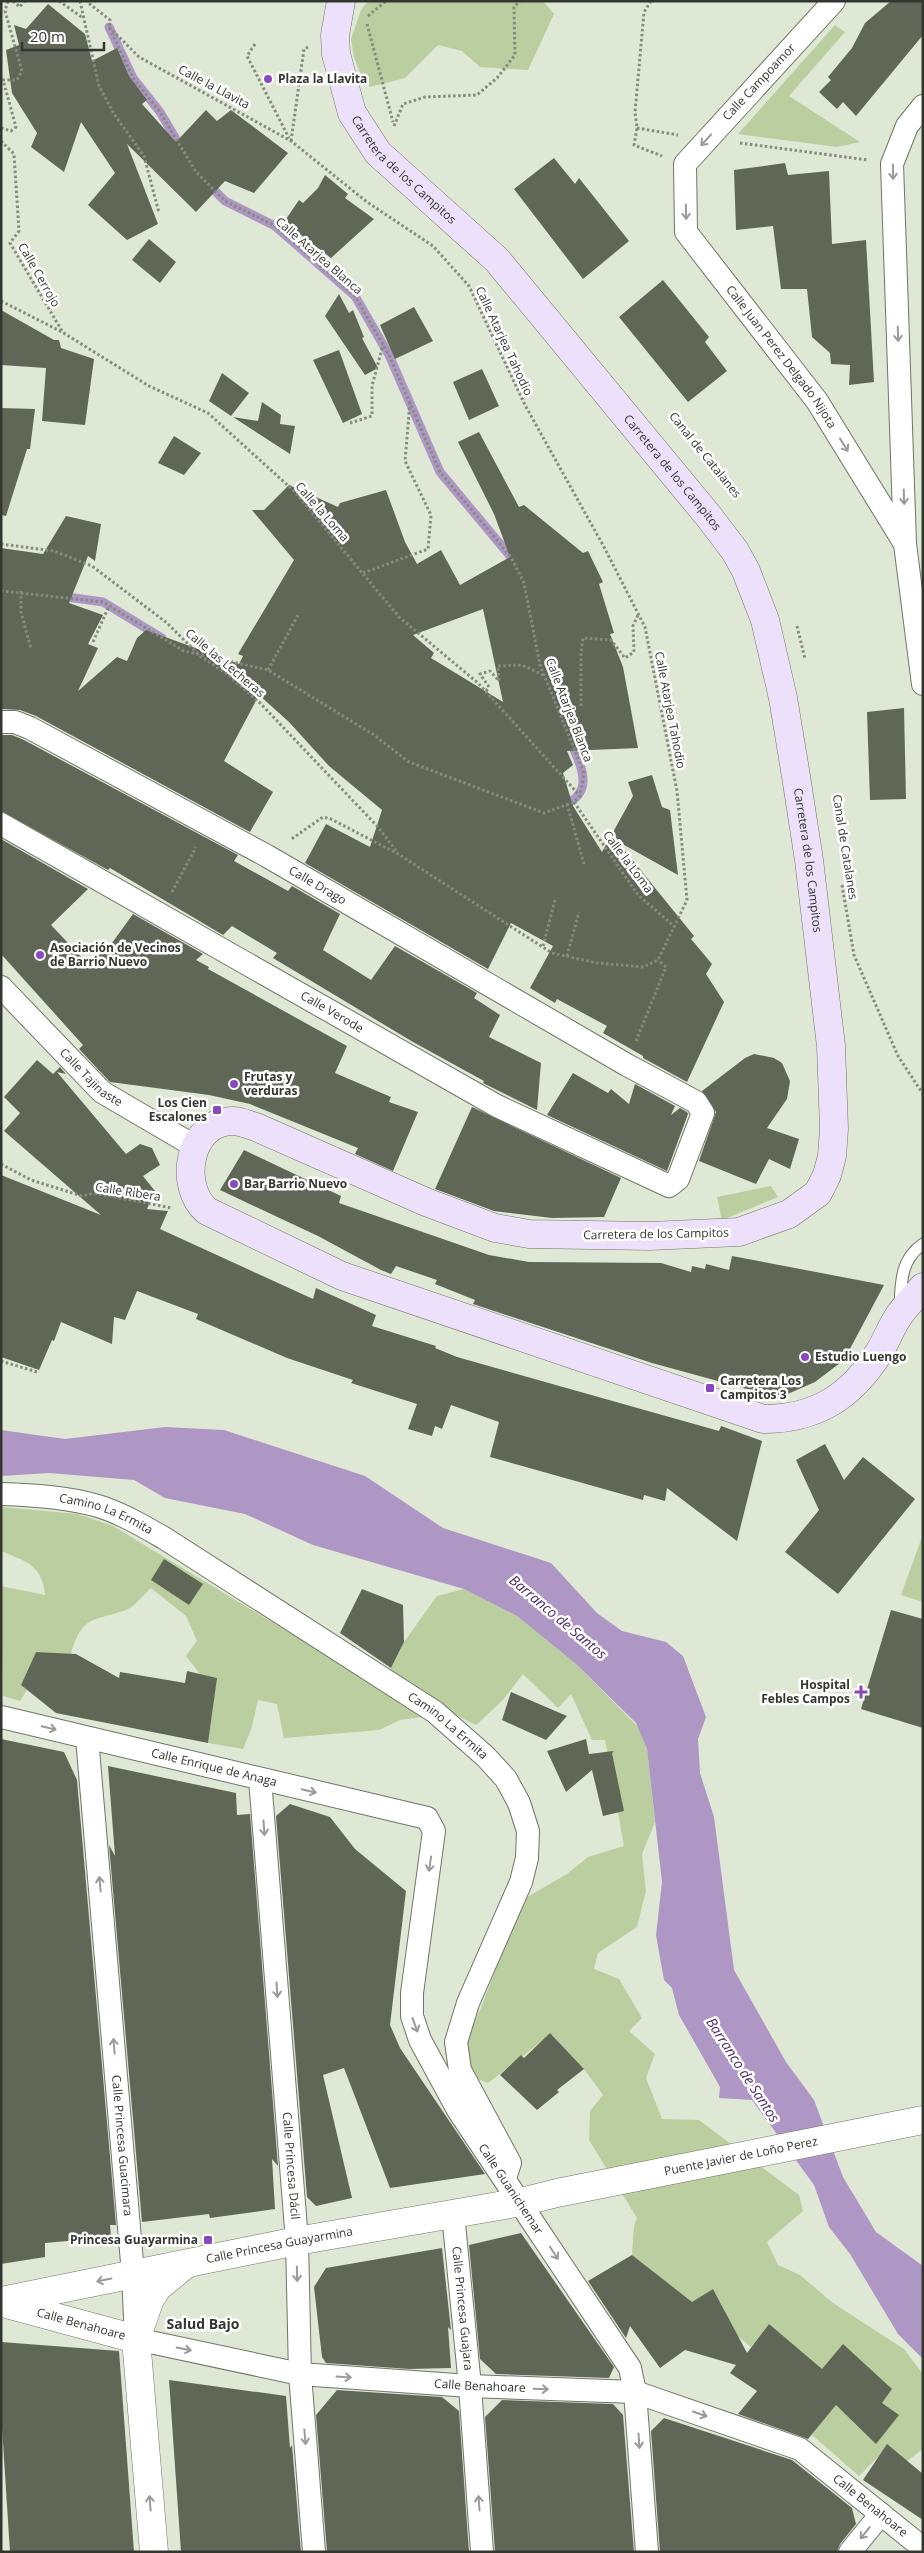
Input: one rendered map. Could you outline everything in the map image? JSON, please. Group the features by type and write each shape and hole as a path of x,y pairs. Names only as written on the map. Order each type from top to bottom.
{"main road":[{"name":"Carretera de los Campitos","path":"196,1147 202,1137 221,1123 232,1121 242,1123 426,1202 495,1228 529,1234 650,1236 739,1232 790,1214 818,1193 827,1175 832,1156 834,1129 831,1046 809,860 786,716 771,641 746,570 735,551 710,518 497,260 378,153 352,113 336,54 334,35 341,1"},
{"path":"196,1147 190,1174 192,1189 199,1204 227,1222 342,1276 763,1419 782,1419 810,1412 832,1402 851,1389 881,1350 899,1315 923,1287"}],"street":[{"name":"Calle Campoamor","path":"685,164 834,1"},
{"path":"915,130 923,106"},
{"name":"Calle Juan Perez Delgado Nijota","path":"915,130 892,164 905,544 923,684"},
{"name":"Calle Juan Perez Delgado Nijota","path":"685,164 686,232 817,401 905,544"},
{"name":"Calle Drago","path":"1,722 15,722 30,728 267,856 627,1065 696,1102 703,1113 678,1179 669,1186"},
{"name":"Calle Verode","path":"1,824 497,1106 669,1186"},
{"name":"Calle Tajinaste","path":"1,987 102,1092 196,1147"},
{"name":"Camino La Ermita","path":"1,1494 59,1499 97,1506 131,1519 164,1538 435,1712 486,1757 506,1779 519,1803 528,1831 527,1858 521,1882 468,2003 456,2042 460,2070 510,2164 504,2181"},
{"name":"Calle Enrique de Anaga","path":"1,1717 426,1818"},
{"name":"Calle Princesa Guacimara","path":"87,1738 133,2274 136,2339 154,2552"},
{"name":"Calle Princesa Dácil","path":"260,1780 297,2241 300,2374 314,2552"},
{"name":"Calle Guanichemar","path":"426,1818 434,1831 412,1992 412,2016 420,2040 458,2110 630,2368 635,2392 647,2552"},
{"name":"Puente Javier de Loño Perez","path":"558,2193 923,2120"},
{"name":"Calle Princesa Guayarmina","path":"1,2302 297,2241 521,2202 558,2193"},
{"name":"Calle Princesa Guajara","path":"453,2214 470,2386 482,2552"},
{"path":"136,2339 150,2299 158,2287 186,2264"},
{"name":"Calle Benahoare","path":"1,2302 136,2339 300,2374 470,2386 635,2392 800,2449 923,2548"},
{"path":"850,2552 881,2514"}],"lane":[{"path":"899,1315 902,1272 912,1251 923,1244"}],"path":[{"path":"1,128 11,131 16,127 3,80 17,80 22,71 5,11 8,1"},
{"path":"13,1 20,7 24,1"},
{"path":"59,1 84,19"},
{"path":"80,1 99,86 114,114 144,156 160,213"},
{"path":"86,1 110,20 109,27"},
{"path":"394,126 403,104 425,97 477,95 497,78 515,55 514,7 520,1"},
{"path":"652,1 644,12 635,112 637,128 634,145 685,164"},
{"path":"365,19 394,126 401,133"},
{"name":"Calle la Llavita","path":"109,27 139,57 291,141"},
{"name":"Calle Atarjea Blanca","path":"109,27 133,78 160,112 196,172 225,201 275,226 355,296 383,344 440,472 511,557 524,583 540,665 584,773 580,796"},
{"path":"255,44 247,56 291,141"},
{"path":"291,141 304,49"},
{"path":"637,128 684,135"},
{"name":"Calle Cerrojo","path":"1,141 14,154 19,232 10,243 62,332"},
{"name":"Calle Atarjea Tahodio","path":"291,141 367,202 433,246 469,286 525,406 604,547 645,627 678,800 687,900 658,960"},
{"path":"740,143 892,164"},
{"name":"Calle la Loma","path":"1,301 62,332 149,386 208,413 294,491 399,617 486,691 580,796"},
{"path":"350,423 372,416 372,386 383,344"},
{"path":"363,574 428,549 431,515 405,461 410,402"},
{"name":"Calle las Lecheras","path":"1,544 54,551 92,566 167,624 200,656 227,674 260,703 378,827 398,854"},
{"path":"1,591 21,591 103,602 184,651 268,670 374,734 410,762 544,813 574,802 580,796"},
{"path":"21,591 21,612 31,649"},
{"path":"93,642 109,606"},
{"path":"268,670 298,615"},
{"path":"581,706 581,654 583,638 611,640 625,658 634,652 633,626 638,615"},
{"path":"794,618 801,635 806,664"},
{"path":"486,691 489,687 480,674 490,671 499,681 498,666 522,664 545,676"},
{"name":"Calle la Loma","path":"574,802 638,895 675,927"},
{"path":"567,804 584,864"},
{"path":"267,856 323,818 331,819 398,854 552,952 596,963 643,967 658,960 666,967 627,1065"},
{"path":"160,914 208,824"},
{"name":"Canal de Catalanes","path":"841,877 854,954 898,1056 923,1094"},
{"path":"543,946 555,900"},
{"path":"567,956 579,912"},
{"name":"Calle Ribera","path":"1,1164 31,1180 82,1196 94,1193 173,1208 199,1204"},
{"path":"1,1361 38,1372"}],"green space":[{"path":"368,1 543,1 554,14 528,70 480,67 462,51 438,45 405,78 370,87 360,73 354,57 351,39 361,10"},
{"path":"835,25 845,32 789,96 860,142 837,147 738,134"},
{"path":"771,1186 778,1197 722,1220 717,1197"},
{"path":"1,1507 78,1514 113,1526 328,1656 390,1670 404,1642 437,1596 464,1589 517,1616 576,1664 638,1727 647,1749 655,1822 642,1854 646,1891 637,1927 598,1953 594,1969 619,1979 642,2018 629,2031 655,2054 646,2078 662,2119 699,2120 799,2195 803,2211 767,2242 778,2265 800,2275 833,2303 904,2349 922,2373 923,2449 907,2461 879,2456 859,2476 812,2435 824,2419 769,2324 751,2347 728,2328 725,2311 713,2289 673,2318 667,2283 632,2255 634,2226 637,2218 589,2140 590,2111 603,2095 584,2069 551,2034 488,2083 473,2077 462,2046 481,2008 522,1900 567,1874 588,1857 624,1846 605,1740 592,1740 571,1694 558,1708 523,1674 502,1701 476,1725 452,1713 400,1720 379,1730 284,1738 277,1704 258,1700 252,1727 243,1749 208,1743 216,1678 200,1674 186,1656 197,1641 186,1616 151,1588 128,1609 99,1618 86,1625 80,1631 71,1654 36,1652 21,1685 27,1690 20,1701 3,1696 1,1586 45,1595 41,1577 31,1565 1,1551"},
{"path":"923,1534 923,1602 901,1595"}],"water":[{"name":"Barranco de Santos","path":"165,1427 224,1430 365,1476 443,1528 551,1563 597,1613 622,1631 666,1642 683,1656 706,1717 698,1739 700,1773 714,1817 734,1970 786,2062 814,2100 843,2177 876,2232 923,2266 923,2359 898,2334 850,2254 829,2227 814,2185 752,2100 719,2098 720,2087 679,2015 672,1988 664,1980 656,1935 662,1882 647,1749 636,1723 576,1664 517,1616 464,1589 313,1545 245,1514 165,1498 134,1480 49,1473 1,1476 1,1430 65,1439"}],"building":[{"path":"891,1 923,1 923,35 856,116 843,102 837,109 819,92 831,80 828,77 852,48 865,23"},
{"path":"48,4 85,34 92,61 117,48 129,76 147,100 142,104 176,142 206,110 217,121 231,110 288,153 254,193 225,181 196,212 127,144 158,224 127,240 88,205 115,173 81,122 64,172 31,147 37,133 12,93 6,50 19,45 14,25 26,29"},
{"path":"554,158 575,184 579,178 629,241 583,279 514,189"},
{"path":"785,163 788,175 829,171 832,244 866,240 874,382 849,385 850,365 831,364 830,353 812,337 807,289 781,289 773,226 736,230 734,170"},
{"path":"325,175 348,194 345,198 374,219 331,258 284,222 299,200 303,203 318,188"},
{"path":"149,239 176,262 160,283 132,260"},
{"path":"663,280 709,337 705,342 727,371 688,402 619,317"},
{"path":"339,294 349,313 353,310 364,337 362,338 378,368 365,375 325,316"},
{"path":"414,307 433,341 395,359 380,325"},
{"path":"1,310 54,340 59,340 61,348 94,359 85,425 42,421 46,368 1,365"},
{"path":"339,350 362,414 343,423 313,360"},
{"path":"482,369 499,406 469,420 453,382"},
{"path":"222,373 249,393 231,416 209,401"},
{"path":"262,402 281,415 280,424 295,426 290,454 233,417 258,421"},
{"path":"1,408 35,409 30,449 27,449 6,516 1,515"},
{"path":"479,432 519,507 524,505 583,553 588,551 603,582 599,584 614,633 610,634 623,667 638,748 567,751 573,765 563,773 573,806 602,852 633,796 628,782 652,775 662,807 670,810 678,875 617,841 694,936 691,939 712,964 706,974 724,1002 687,1082 603,1033 607,1026 557,999 555,1003 530,988 553,946 511,923 488,969 305,863 326,824 370,847 382,810 329,766 289,722 259,695 224,761 273,792 250,832 36,716 20,710 1,709 1,548 43,554 66,516 101,524 95,561 88,556 69,603 103,615 88,644 98,648 78,691 117,657 127,661 137,638 146,630 239,664 243,656 238,654 294,560 252,510 264,510 289,485 338,507 340,503 386,490 405,542 417,564 441,550 460,585 510,557 494,514 458,442","holes":["483,609 503,702 431,658 434,653 413,635"]},
{"path":"174,436 201,453 184,475 158,463"},
{"path":"904,708 906,799 870,800 867,712"},
{"path":"1,735 12,735 24,740 238,855 234,861 288,891 292,886 340,914 323,950 371,980 395,946 477,993 474,998 500,1015 489,1037 541,1063 537,1110 483,1083 484,1081 413,1042 273,958 277,953 232,926 223,935 110,868 108,870 1,811"},
{"path":"1,839 88,889 51,925 89,965 112,943 133,914 203,954 196,960 209,967 208,969 347,1046 335,1073 391,1097 389,1102 418,1112 393,1171 355,1154 358,1148 250,1104 209,1095 110,1082 79,1049 83,1045 1,954"},
{"path":"754,1054 774,1058 782,1063 790,1081 787,1099 767,1128 799,1139 790,1169 769,1159 756,1184 699,1161 716,1112 702,1091 745,1058"},
{"path":"37,1060 53,1074 60,1067 66,1074 57,1072 126,1154 140,1144 152,1148 160,1165 143,1176 155,1191 147,1209 168,1211 160,1229 313,1299 316,1288 376,1315 372,1326 436,1346 435,1348 457,1357 719,1431 721,1426 762,1441 737,1541 667,1488 665,1501 644,1495 643,1500 490,1457 499,1422 451,1405 442,1429 435,1426 432,1436 408,1429 417,1404 351,1383 353,1380 287,1358 196,1319 198,1314 137,1291 125,1320 114,1317 112,1344 61,1322 54,1341 52,1340 39,1370 1,1357 1,1175 101,1215 4,1131 20,1113 4,1097"},
{"path":"573,1073 608,1093 611,1089 629,1104 635,1084 675,1106 671,1115 680,1108 687,1112 688,1114 667,1171 547,1115"},
{"path":"472,1107 621,1178 604,1217 552,1218 494,1211 435,1189"},
{"path":"244,1150 341,1196 339,1203 489,1255 529,1262 661,1263 691,1272 692,1266 705,1269 706,1264 729,1270 732,1256 884,1285 844,1360 815,1382 783,1396 747,1389 652,1363 473,1304 475,1300 435,1284 437,1280 396,1266 391,1274 381,1270 318,1236 220,1190"},
{"path":"825,1444 844,1480 863,1457 915,1499 838,1594 785,1552 819,1510 796,1460"},
{"path":"164,1559 203,1584 189,1605 151,1580"},
{"path":"362,1589 403,1605 404,1642 391,1668 340,1633"},
{"path":"891,1610 923,1619 923,1728 861,1709"},
{"path":"36,1652 76,1654 119,1678 120,1672 185,1683 187,1671 217,1678 208,1743 56,1713 21,1685"},
{"path":"511,1692 567,1716 546,1740 502,1720"},
{"path":"1,1739 64,1752 77,1780 116,2225 110,2225 111,2237 45,2243 45,2257 1,2264"},
{"path":"586,1739 589,1754 614,1751 612,1753 624,1811 603,1816 592,1770 566,1792 547,1751"},
{"path":"108,1766 236,1793 237,1815 250,1814 278,2166 272,2159 275,2209 210,2218 209,2214 142,2222 109,1845 115,1856"},
{"path":"290,1804 330,1817 355,1849 406,1891 390,2025 400,2048 485,2174 390,2188 344,2068 323,2075 352,2198 316,2206 307,2197 276,1816"},
{"path":"550,2033 584,2069 557,2090 559,2092 537,2110 500,2075 521,2055 524,2058"},
{"path":"521,2233 614,2367 609,2378 496,2374 480,2359 469,2245"},
{"path":"442,2248 451,2330 448,2327 451,2368 409,2369 326,2363 322,2357 314,2287 326,2268"},
{"path":"632,2255 692,2302 713,2289 747,2353 769,2324 822,2369 843,2344 892,2389 882,2403 899,2415 876,2444 836,2405 808,2439 738,2414 757,2391 730,2373 736,2365 685,2350 660,2368 630,2326 626,2338 588,2281"},
{"path":"1,2342 119,2351 134,2552 10,2552 1,2412"},
{"path":"169,2380 286,2396 301,2552 181,2552"},
{"path":"337,2390 442,2397 459,2411 469,2552 327,2552 316,2415"},
{"path":"502,2400 613,2404 623,2415 634,2552 495,2552 485,2417"},
{"path":"664,2418 792,2460 852,2508 856,2524 840,2544 837,2552 660,2552 651,2431"},
{"path":"887,2444 923,2474 923,2520 863,2480"}],"waterway":[{"path":"109,27 133,78 160,112 183,151"},
{"path":"207,183 225,201 275,226 355,296 389,355 440,472 515,564"},
{"path":"60,596 103,602 162,638"},
{"path":"560,807 572,801 579,794 582,787 581,769 570,740"}],"place":[{"name":"Plaza la Llavita","path":"268,79"},
{"name":"Asociación de Vecinos de Barrio Nuevo","path":"40,955"},
{"name":"Frutas y verduras","path":"234,1084"},
{"name":"Los Cien Escalones","path":"217,1110"},
{"name":"Bar Barrio Nuevo","path":"234,1184"},
{"name":"Estudio Luengo","path":"805,1357"},
{"name":"Carretera Los Campitos 3","path":"710,1388"},
{"name":"Hospital Febles Campos","path":"861,1692"},
{"name":"Princesa Guayarmina","path":"208,2240"}],"district":[{"name":"Salud Bajo","path":"203,2324"}]}
